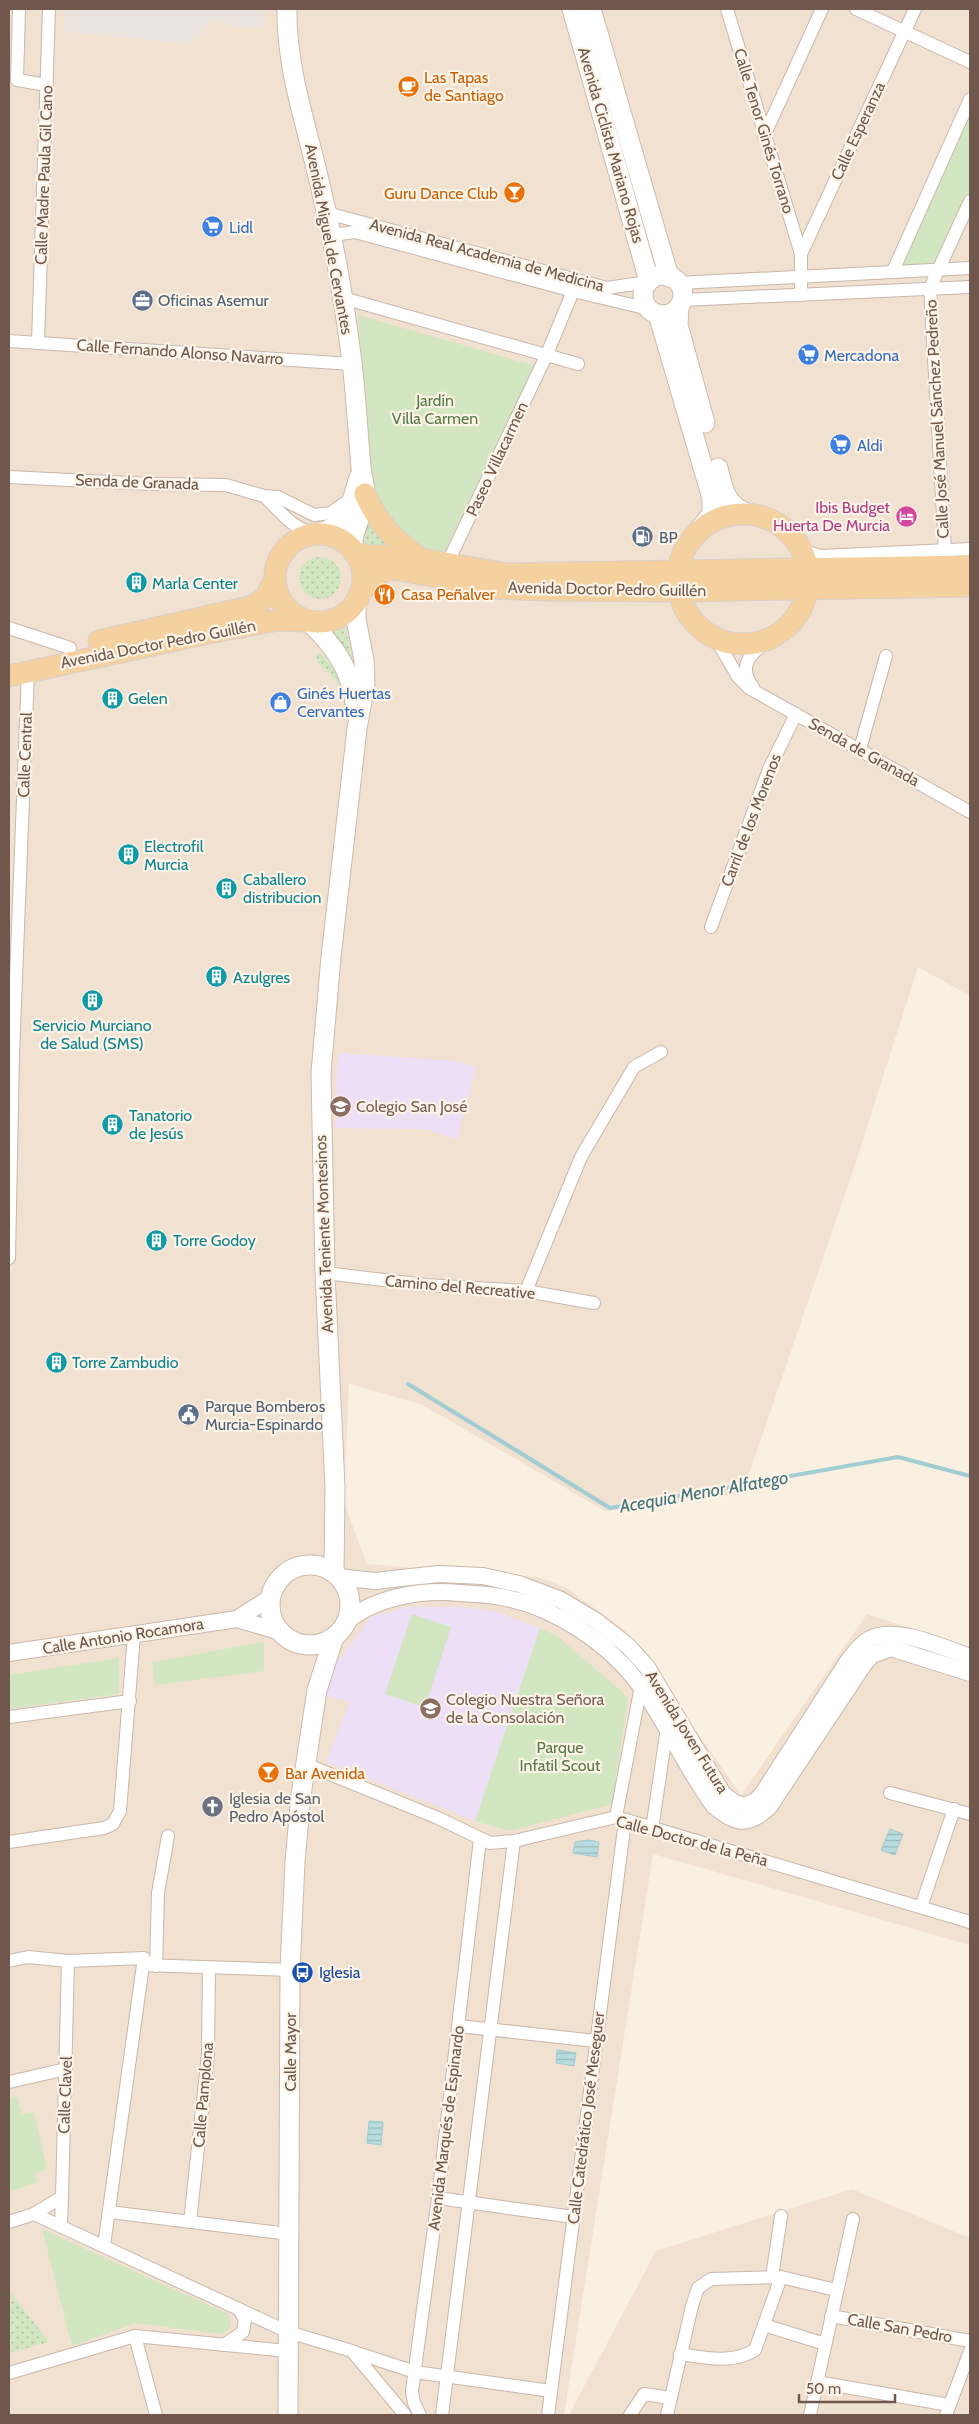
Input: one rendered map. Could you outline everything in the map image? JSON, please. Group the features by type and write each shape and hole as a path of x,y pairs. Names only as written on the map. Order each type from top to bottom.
{"main road":[{"name":"Avenida Miguel de Cervantes","path":"287,9 292,65 332,235 352,364 361,470 359,494 363,510 353,539 354,552"},
{"name":"Avenida Ciclista Mariano Rojas","path":"572,9 649,281"},
{"name":"Avenida Ciclista Mariano Rojas","path":"591,9 677,292 678,325 724,492 734,506 749,514"},
{"path":"654,312 670,313 677,292 659,276 649,281 643,295 654,312 712,498 712,514 686,545 679,562 678,581 689,616 702,629 718,639 736,644 753,643 772,637 788,626 795,618 804,600 807,579 802,550 790,534 773,521 749,514 724,516 698,531"},
{"path":"316,534 333,536 354,552 362,568 363,577 358,598 339,618 324,622 308,621 295,616 285,607 280,599 274,581 278,562 289,546 297,540 334,528 359,494 387,531 420,558"},
{"name":"Avenida Doctor Pedro Guillén","path":"354,552 368,556 396,554 506,574 591,574 678,581"},
{"path":"807,579 970,566"},
{"name":"Avenida Doctor Pedro Guillén","path":"358,598 376,575 387,570 396,569 494,588 678,581"},
{"path":"678,581 807,579 970,586"},
{"name":"Avenida Doctor Pedro Guillén","path":"9,660 254,606 266,598 274,581"},
{"name":"Avenida Teniente Montesinos","path":"336,1575 332,1416 325,1272 321,1073 326,1002 357,729 364,696 365,672 356,619 358,598"},
{"name":"Avenida Doctor Pedro Guillén","path":"18,673 286,619 308,621"},
{"name":"Avenida Teniente Montesinos","path":"308,621 331,644 344,662 354,694 357,729"},
{"name":"Avenida Teniente Montesinos","path":"312,1565 323,1553 334,1530"},
{"path":"312,1565 336,1575 344,1584 350,1603 346,1622 334,1637 319,1644 303,1644 295,1642 280,1632 271,1615 271,1597 274,1588 286,1573 294,1568 312,1565"},
{"name":"Calle Mayor","path":"288,2415 290,1970 294,1862 305,1764 317,1690 334,1637"},
{"name":"Calle Mayor","path":"303,1644 314,1666 317,1690"}],"street":[{"path":"20,9 17,80 47,85"},
{"name":"Calle Madre Paula Gil Cano","path":"38,342 49,9"},
{"name":"Calle Tenor Ginés Torrano","path":"727,9 800,254 801,294"},
{"path":"764,136 822,9"},
{"path":"856,9 970,62"},
{"name":"Calle Esperanza","path":"800,254 915,9"},
{"path":"893,271 970,99"},
{"path":"930,288 970,201"},
{"name":"Avenida Real Academia de Medicina","path":"327,213 607,288 649,281"},
{"name":"Avenida Real Academia de Medicina","path":"332,235 354,232 654,312"},
{"path":"677,292 802,276 970,268"},
{"path":"893,271 904,289"},
{"path":"677,292 801,294 970,287"},
{"name":"Calle José Manuel Sánchez Pedreño","path":"930,288 945,550"},
{"name":"Paseo Villacarmen","path":"448,564 547,354 573,291"},
{"path":"343,298 578,364"},
{"name":"Calle Fernando Alonso Navarro","path":"9,341 352,364"},
{"name":"Senda de Granada","path":"9,477 150,484 226,485 264,496 278,497 307,513 321,515 339,509 359,494"},
{"path":"264,496 291,524 306,532 316,534"},
{"path":"790,534 808,552 820,556 970,549"},
{"path":"9,628 70,648"},
{"name":"Senda de Granada","path":"702,629 725,653 743,682 757,693 860,748 970,812"},
{"path":"757,693 746,676 746,663 752,653 772,637"},
{"path":"860,748 886,656"},
{"name":"Calle Central","path":"9,1258 18,673"},
{"name":"Carril de los Morenos","path":"711,927 769,769 796,714"},
{"path":"526,1292 581,1157 634,1067 661,1052"},
{"name":"Camino del Recreative","path":"325,1272 426,1285 526,1292 594,1303"},
{"name":"Avenida Joven Futura","path":"336,1575 375,1581 438,1574 483,1576 520,1584 561,1600 596,1621 628,1646 647,1667 723,1794 733,1802 744,1806 756,1801 763,1793 848,1661 859,1646 871,1638 885,1633 902,1635 970,1657"},
{"name":"Avenida Joven Futura","path":"346,1622 369,1605 402,1597 447,1592 502,1597 557,1615 582,1629 624,1666 640,1686 714,1806 728,1818 756,1820 769,1807 864,1664 872,1655 891,1648 970,1672"},
{"name":"Calle Antonio Rocamora","path":"9,1653 237,1619 271,1597"},
{"name":"Calle Antonio Rocamora","path":"237,1619 280,1632"},
{"path":"9,1842 104,1828 113,1824 120,1811 134,1635"},
{"name":"Calle Catedrático José Meseguer","path":"548,2415 596,2041 620,1819 640,1686"},
{"path":"9,1717 130,1700"},
{"path":"652,1829 667,1728"},
{"name":"Calle Doctor de la Peña","path":"305,1764 438,1818 480,1839 498,1844 620,1819 970,1922"},
{"path":"890,1793 970,1814"},
{"path":"921,1907 954,1809"},
{"path":"104,2246 150,1966 158,1893 168,1836"},
{"name":"Avenida Marqués de Espinardo","path":"420,2415 414,2403 412,2391 438,2198 480,1839"},
{"name":"Avenida Marqués de Espinardo","path":"442,2415 514,1842"},
{"path":"9,1961 28,1957 68,1961 144,1958 150,1966"},
{"name":"Calle Clavel","path":"61,2226 68,1961"},
{"path":"150,1966 290,1970"},
{"name":"Calle Pamplona","path":"190,2222 208,2054 209,1968"},
{"path":"459,2026 596,2041"},
{"path":"9,2082 66,2069"},
{"path":"9,2222 34,2214 62,2197"},
{"path":"438,2198 573,2217"},
{"path":"110,2212 289,2234"},
{"path":"34,2214 288,2332 415,2372 552,2391"},
{"path":"680,2354 716,2360 744,2356 755,2350 764,2325 776,2277 781,2216"},
{"path":"810,2415 853,2219"},
{"path":"667,2415 680,2354 698,2288 711,2279 776,2277 836,2290"},
{"path":"224,2345 243,2332 245,2320 240,2309"},
{"name":"Calle San Pedro","path":"831,2316 970,2341"},
{"path":"764,2325 825,2344"},
{"path":"135,2336 156,2415"},
{"path":"9,2373 135,2336 288,2351"},
{"path":"817,2382 947,2410 970,2350"},
{"path":"352,2351 405,2415"},
{"path":"630,2415 644,2394 670,2398"}],"shaded area":[{"path":"9,9 970,9 970,996 918,967 856,1162 742,1494 605,1511 421,1404 349,1384 344,1502 367,1564 539,1577 567,1588 627,1632 741,1795 867,1614 970,1647 970,1945 653,1854 564,2415 9,2415"},
{"path":"65,9 265,9 261,29 239,27 213,20 190,44 65,32"},
{"path":"339,1053 457,1061 476,1068 457,1140 426,1129 335,1128 336,1076"},
{"name":"Colegio Nuestra Señora de la Consolación","path":"407,1607 462,1607 494,1611 540,1628 475,1821 326,1762 349,1702 325,1696 331,1664 343,1655 371,1617"},
{"path":"852,2189 970,2238 970,2415 569,2415 656,2251"}],"green space":[{"path":"970,99 970,201 939,269 893,271"},
{"name":"Jardín Villa Carmen","path":"358,315 535,366 444,553 425,550 391,525 371,483"},
{"path":"369,522 397,546 362,550 363,537"},
{"path":"324,557 332,560 338,566 341,578 338,590 332,596 316,599 308,596 302,590 299,574 302,566 308,560"},
{"path":"345,626 357,677 328,633"},
{"path":"320,652 337,673 343,692 332,676 319,664 316,656"},
{"path":"412,1614 451,1627 425,1707 385,1694"},
{"name":"Parque Infatil Scout","path":"540,1628 557,1636 628,1697 612,1804 510,1831 475,1821"},
{"path":"264,1642 264,1671 155,1685 152,1662"},
{"path":"119,1658 119,1694 9,1709 9,1675"},
{"path":"17,2096 22,2114 34,2112 47,2170 35,2173 37,2182 9,2192 9,2098"},
{"path":"42,2229 228,2314 231,2325 222,2334 136,2323 72,2346"},
{"path":"9,2290 49,2342 9,2353"}],"water":[{"path":"890,1829 903,1834 895,1855 881,1850"},
{"path":"589,1840 599,1842 597,1857 573,1853 575,1842"},
{"path":"557,2050 576,2053 574,2066 556,2063"},
{"path":"369,2121 383,2122 381,2145 367,2143"}],"waterway":[{"name":"Acequia Menor Alfatego","path":"408,1384 610,1508 898,1457 970,1476"}],"place":[{"name":"Las Tapas de Santiago","path":"408,86"},
{"name":"Guru Dance Club","path":"514,193"},
{"name":"Lidl","path":"213,227"},
{"name":"Oficinas Asemur","path":"142,300"},
{"name":"Mercadona","path":"808,355"},
{"name":"Aldi","path":"841,445"},
{"name":"Ibis Budget Huerta De Murcia","path":"906,516"},
{"name":"BP","path":"643,537"},
{"name":"Marla Center","path":"136,583"},
{"name":"Casa Peñalver","path":"385,594"},
{"name":"Gelen","path":"112,698"},
{"name":"Ginés Huertas Cervantes","path":"281,702"},
{"name":"Electrofil Murcia","path":"128,855"},
{"name":"Caballero distribucion","path":"227,888"},
{"name":"Azulgres","path":"217,977"},
{"name":"Servicio Murciano de Salud (SMS)","path":"92,1001"},
{"name":"Colegio San José","path":"340,1106"},
{"name":"Tanatorio de Jesús","path":"113,1124"},
{"name":"Torre Godoy","path":"157,1240"},
{"name":"Torre Zambudio","path":"56,1362"},
{"name":"Parque Bomberos Murcia-Espinardo","path":"189,1415"},
{"name":"Colegio Nuestra Señora de la Consolación","path":"430,1708"},
{"name":"Bar Avenida","path":"269,1773"},
{"name":"Iglesia de San Pedro Apóstol","path":"213,1807"},
{"name":"Iglesia","path":"303,1972"}]}
